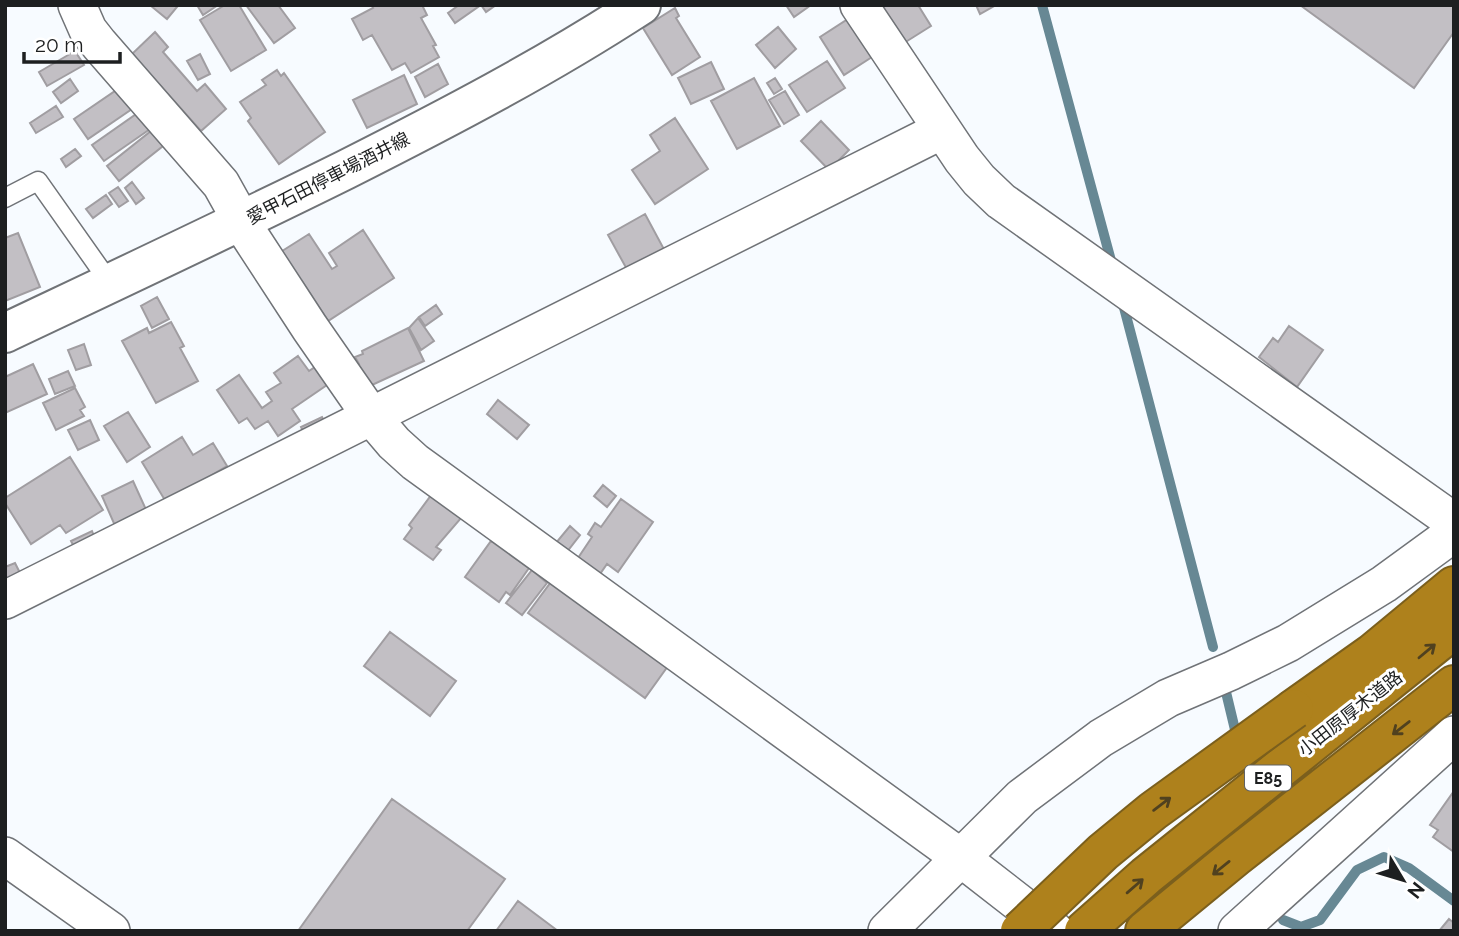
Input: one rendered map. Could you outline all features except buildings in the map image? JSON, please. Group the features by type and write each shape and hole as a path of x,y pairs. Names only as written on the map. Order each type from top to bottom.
{"highway":[{"path":"1020,931 1103,852 1153,811 1373,653 1454,586"},
{"name":"小田原厚木道路","path":"1084,931 1146,876 1454,629"},
{"name":"E85","path":"1145,931 1454,685"}],"main road":[{"name":"愛甲石田停車場酒井線","path":"5,333 241,221 466,109 578,47 641,5"}],"street":[{"path":"77,5 88,30 99,44 221,184 241,221 310,328 371,416 394,443 415,462 961,858 1055,931"},
{"path":"859,5 942,130 979,180 1001,201 1454,522"},
{"path":"5,600 942,130"},
{"path":"887,931 1022,797 1101,738 1168,698 1288,643 1384,584 1454,533"},
{"path":"1237,931 1454,734"},
{"path":"5,856 110,930"}],"lane":[{"path":"5,198 38,181 110,283"}],"waterway":[{"path":"1042,5 1113,268"},
{"path":"1122,300 1213,647"},
{"path":"1225,688 1237,738"},
{"path":"1283,920 1301,927 1320,920 1357,870 1384,857 1409,868 1454,901"}]}
